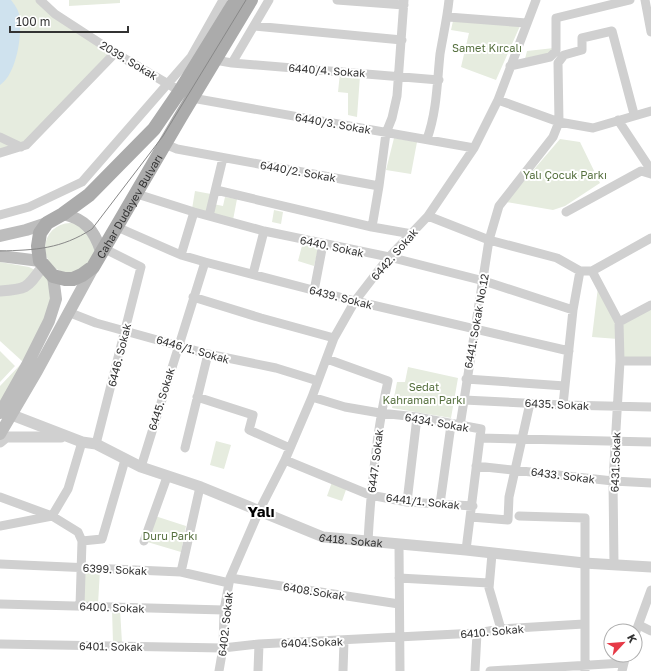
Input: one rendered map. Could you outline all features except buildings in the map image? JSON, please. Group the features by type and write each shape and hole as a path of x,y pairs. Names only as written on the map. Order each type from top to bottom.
{"main road":[{"name":"Cahar Dudayev Bulvarı","path":"6,414 68,312 102,250 137,194 165,144 186,94 236,0"},
{"name":"Cahar Dudayev Bulvarı","path":"63,214 89,195 116,169 186,94 215,60 251,0"},
{"path":"0,236 48,223 63,214 79,219 88,226 96,235 102,250"},
{"path":"0,434 6,414 49,322 56,298 53,276 42,263 38,246 40,233 48,223"},
{"path":"0,256 42,263"},
{"path":"53,276 73,279 82,275 93,267"}],"street":[{"name":"2039. Sokak","path":"40,0 55,14 115,53 186,94"},
{"path":"0,215 29,208 82,182 192,57 223,0"},
{"path":"232,63 269,0"},
{"path":"337,0 404,3 400,76 392,118 386,133 372,227"},
{"path":"427,139 436,104 441,53 448,16 449,0"},
{"name":"6442. Sokak","path":"258,511 285,460 312,398 334,338 356,301 389,257 428,216 474,148 498,100 536,0"},
{"path":"510,66 550,57 556,51 556,18 630,0"},
{"path":"645,0 651,32"},
{"path":"448,16 526,23"},
{"path":"254,26 402,40"},
{"path":"558,122 558,64 564,55 582,50 582,38 612,31 634,114"},
{"path":"0,153 26,145 115,53"},
{"name":"6440/4. Sokak","path":"215,60 232,63 439,80"},
{"name":"6440/3. Sokak","path":"186,94 386,133 474,148"},
{"path":"498,100 558,122 594,128 634,114 651,111"},
{"path":"618,120 651,170"},
{"name":"6441. Sokak No.12","path":"440,504 456,425 464,400 466,379 484,281 489,240 499,206 553,137 558,122"},
{"path":"0,138 21,147"},
{"name":"6440/2. Sokak","path":"165,144 177,149 378,186"},
{"path":"209,216 223,158"},
{"path":"566,212 641,171 651,174"},
{"path":"216,190 372,227 412,234"},
{"name":"6440. Sokak","path":"137,194 194,212 264,231 389,257 484,281 573,310"},
{"path":"181,255 194,212"},
{"path":"428,216 489,240 557,258 580,271 592,271 651,238"},
{"name":"6439. Sokak","path":"117,227 181,255 205,262 314,291 569,351"},
{"path":"253,274 264,231"},
{"path":"314,291 323,244"},
{"name":"6446. Sokak","path":"96,444 142,267 102,250"},
{"name":"6445. Sokak","path":"141,467 205,262"},
{"path":"0,291 19,289 30,284 42,263"},
{"path":"563,405 573,310 580,271"},
{"path":"592,271 619,322 651,304"},
{"path":"193,297 260,318 334,338"},
{"name":"6446/1. Sokak","path":"68,312 96,323 126,330 208,354 276,368 318,381"},
{"name":"6431.Sokak","path":"614,564 613,482 620,361 619,322"},
{"path":"186,448 208,354"},
{"name":"6447. Sokak","path":"327,359 388,382 380,413 370,495 368,541"},
{"path":"620,361 651,361"},
{"path":"466,379 565,386"},
{"path":"197,397 253,415 249,430 290,448"},
{"name":"6434. Sokak","path":"312,398 345,407 417,417 481,429 480,438 651,442"},
{"name":"6435. Sokak","path":"464,400 563,405 651,407"},
{"path":"471,517 508,520 509,497 530,403"},
{"name":"6418. Sokak","path":"6,414 70,436 82,442 96,444 141,467 200,487 323,537 466,550 584,563 651,567"},
{"path":"407,502 417,417"},
{"path":"0,442 6,437 70,436"},
{"path":"466,550 480,438"},
{"path":"0,526 52,516 68,488 82,442"},
{"path":"82,541 102,539 125,460"},
{"name":"6441/1. Sokak","path":"285,460 370,495 407,502 472,506"},
{"name":"6433. Sokak","path":"476,466 515,469 613,482 651,483"},
{"path":"144,541 167,477"},
{"path":"181,572 200,487"},
{"path":"0,497 32,507 52,516 78,532 82,541 80,606"},
{"name":"6402. Sokak","path":"219,671 223,648 224,610 230,580 258,511"},
{"path":"519,516 585,518 585,668"},
{"path":"399,545 400,671"},
{"path":"492,554 489,588 501,629"},
{"name":"6399. Sokak","path":"0,564 181,572 230,580"},
{"path":"399,578 489,583"},
{"name":"6408.Sokak","path":"230,580 399,604"},
{"path":"640,623 650,595"},
{"name":"6400. Sokak","path":"0,604 224,610"},
{"name":"6410. Sokak","path":"400,636 477,633 501,629 584,624"},
{"path":"475,671 477,633"},
{"name":"6404.Sokak","path":"223,648 259,644 344,641 400,636"},
{"path":"343,671 344,641"},
{"name":"6401. Sokak","path":"0,644 223,648"},
{"path":"258,671 259,644"},
{"path":"490,671 585,668 624,663"}],"green space":[{"path":"0,0 37,0 111,52 25,145 0,151"},
{"path":"69,0 120,0 120,3 69,6"},
{"name":"Samet Kırcalı","path":"453,21 520,26 496,80 461,67 469,33 451,30"},
{"path":"554,48 549,55 525,59 527,51"},
{"path":"340,73 360,76 357,117 348,115 348,93 338,92"},
{"path":"394,138 417,142 411,174 386,170"},
{"name":"Yalı Çocuk Parkı","path":"560,139 580,142 600,183 565,206 553,210 506,202"},
{"path":"195,191 211,194 207,213 192,209"},
{"path":"225,197 237,199 233,220 211,216 213,204 223,206"},
{"path":"274,210 283,212 281,224 272,222"},
{"path":"65,223 75,223 88,230 95,243 95,253 88,266 75,273 65,273 56,269 49,262 45,253 45,243 49,234 56,227"},
{"path":"303,242 319,246 314,266 298,261"},
{"path":"0,262 29,267 47,276 52,295 50,311 30,355 22,361 0,341"},
{"path":"598,287 618,323 618,339 592,337"},
{"path":"651,305 651,361 620,361 619,322"},
{"path":"0,351 15,366 0,382"},
{"path":"20,365 19,371 0,410 0,386"},
{"name":"Sedat Kahraman Parkı","path":"408,367 458,378 451,418 392,408 397,382 405,382"},
{"path":"216,441 231,445 224,469 210,465"},
{"path":"332,482 347,487 342,501 327,496"},
{"name":"Duru Parkı","path":"155,516 186,526 181,552 144,541"},
{"path":"83,569 100,570 98,604 82,603"},
{"path":"112,609 120,609 122,643 113,643"}],"water":[{"path":"0,0 11,0 18,10 20,31 15,62 6,80 0,85"}],"tram line":[{"path":"0,251 48,247 70,241 92,229 163,136 246,0"}],"district":[{"name":"Yalı","path":"261,511"}]}
